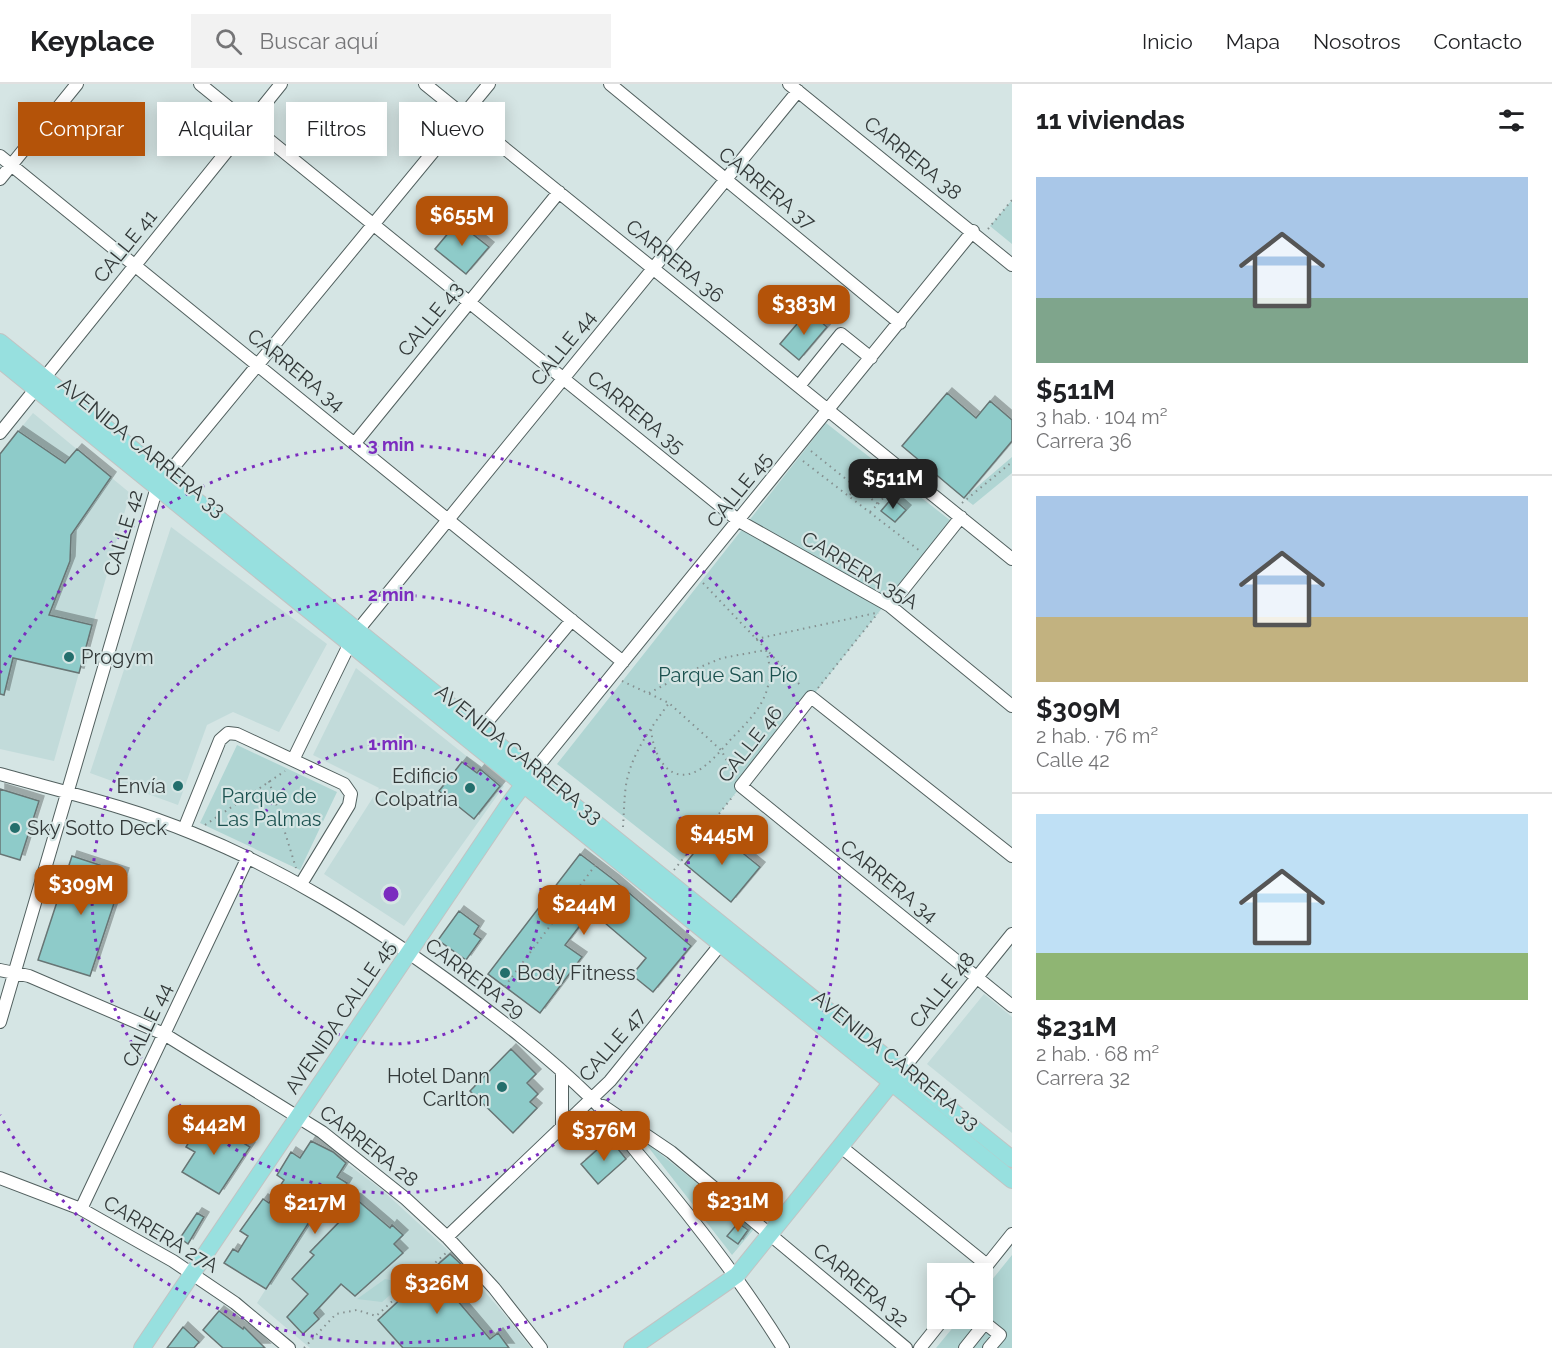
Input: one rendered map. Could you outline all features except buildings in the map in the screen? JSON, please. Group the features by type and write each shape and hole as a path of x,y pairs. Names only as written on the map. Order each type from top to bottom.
{"main road":[{"name":"AVENIDA CARRERA 33","path":"0,342 39,383 354,637 523,785 720,945 896,1077 1012,1159"},
{"name":"AVENIDA CARRERA 33","path":"0,360 39,383"},
{"name":"AVENIDA CARRERA 33","path":"354,637 481,729 667,880 1012,1180"},
{"name":"AVENIDA CALLE 45","path":"142,1348 534,771"},
{"path":"632,1348 734,1277 896,1077"}],"street":[{"path":"0,179 77,84"},
{"name":"CARRERA 35","path":"201,84 223,102"},
{"name":"CALLE 41","path":"266,102 281,84"},
{"name":"CARRERA 36","path":"425,84 447,102"},
{"name":"CALLE 42","path":"474,102 489,84"},
{"name":"CARRERA 37","path":"610,84 900,323"},
{"name":"CALLE 44","path":"295,761 354,637 726,179 793,88"},
{"name":"CARRERA 38","path":"793,88 1012,265"},
{"name":"CARRERA 35","path":"274,143 739,521"},
{"name":"CARRERA 36","path":"505,149 1012,559"},
{"name":"CARRERA 34","path":"0,156 623,662"},
{"name":"CALLE 41","path":"0,432 223,156"},
{"name":"CALLE 42","path":"0,1022 66,792 162,482 429,156"},
{"name":"CALLE 43","path":"355,443 559,192"},
{"name":"CALLE 45","path":"534,771 871,358 977,235"},
{"path":"799,386 841,334 871,358"},
{"path":"884,607 928,557 957,514"},
{"name":"CARRERA 35A","path":"739,521 884,607 1012,706"},
{"path":"481,729 572,620"},
{"path":"812,697 1012,856"},
{"name":"CALLE 46","path":"741,786 812,697"},
{"path":"188,831 218,743 224,735 237,734 295,761 348,788 351,794 349,805 301,884"},
{"name":"CARRERA 29","path":"0,774 122,808 188,831 248,857 301,884 409,952 487,1010 592,1099 666,1186 734,1277 783,1348"},
{"name":"CARRERA 34","path":"741,786 1012,1006"},
{"name":"CALLE 44","path":"81,1209 248,857"},
{"name":"CALLE 48","path":"896,1077 1012,934"},
{"name":"CALLE 47","path":"451,1241 616,1075 720,945"},
{"name":"CARRERA 28","path":"0,970 16,972 164,1034 298,1116 364,1164 451,1241 494,1288 541,1348"},
{"path":"562,1072 562,1127"},
{"name":"CARRERA 32","path":"592,1099 671,1152 906,1348"},
{"path":"840,1146 977,1263"},
{"name":"CARRERA 27A","path":"0,1178 81,1209 192,1274 235,1303 281,1346"},
{"path":"989,1263 1012,1234"},
{"path":"965,1348 985,1323 1000,1335 989,1348"},
{"path":"920,1348 935,1329"}],"path":[{"path":"977,235 1012,200"},
{"path":"811,450 878,504"},
{"path":"794,453 928,557"},
{"path":"957,514 1012,462"},
{"path":"849,496 875,465"},
{"path":"870,512 897,482"},
{"path":"695,575 812,697 884,607"},
{"path":"756,639 884,607"},
{"path":"649,693 722,658 766,650"},
{"path":"651,729 656,755 668,769 687,774 698,770 721,750 760,706 768,688 771,673 766,650"},
{"path":"612,676 669,703 721,750 741,786"},
{"path":"623,827 627,784 632,764 651,729 669,703"},
{"path":"188,831 269,781 295,761"},
{"path":"269,781 301,884"},
{"name":"CALLE 46","path":"667,880 741,786"},
{"path":"487,1010 600,858"},
{"path":"304,1348 336,1314 357,1310 376,1316 451,1241"}],"shaded area":[{"path":"33,413 130,493 54,761 0,749 0,454"},
{"path":"171,527 327,644 279,732 233,712 207,725 178,805 90,773"},
{"path":"356,668 504,786 404,926 324,874 379,788 313,755"},
{"path":"984,994 1012,1017 1012,1133 927,1064"},
{"path":"346,1163 381,1189 452,1254 531,1348 310,1348 257,1303"}],"green space":[{"path":"1012,200 1012,244 990,226"},
{"name":"Parque San Pío","path":"826,423 951,521 681,862 557,764"},
{"path":"1012,457 1012,473 973,505 964,498"},
{"name":"Parque de Las Palmas","path":"237,745 337,792 300,870 200,823"},
{"path":"642,1139 754,1229 732,1255"},
{"path":"1012,1255 1012,1348 936,1348 952,1329 993,1329 993,1279"},
{"path":"385,1279 404,1283 382,1302 357,1299"}],"place":[{"name":"Progym","path":"69,657"},
{"name":"Envía","path":"178,786"},
{"name":"Edificio Colpatria","path":"470,788"},
{"name":"Sky Sotto Deck","path":"15,828"},
{"name":"Body Fitness","path":"505,973"},
{"name":"Hotel Dann Carlton","path":"502,1087"}]}
